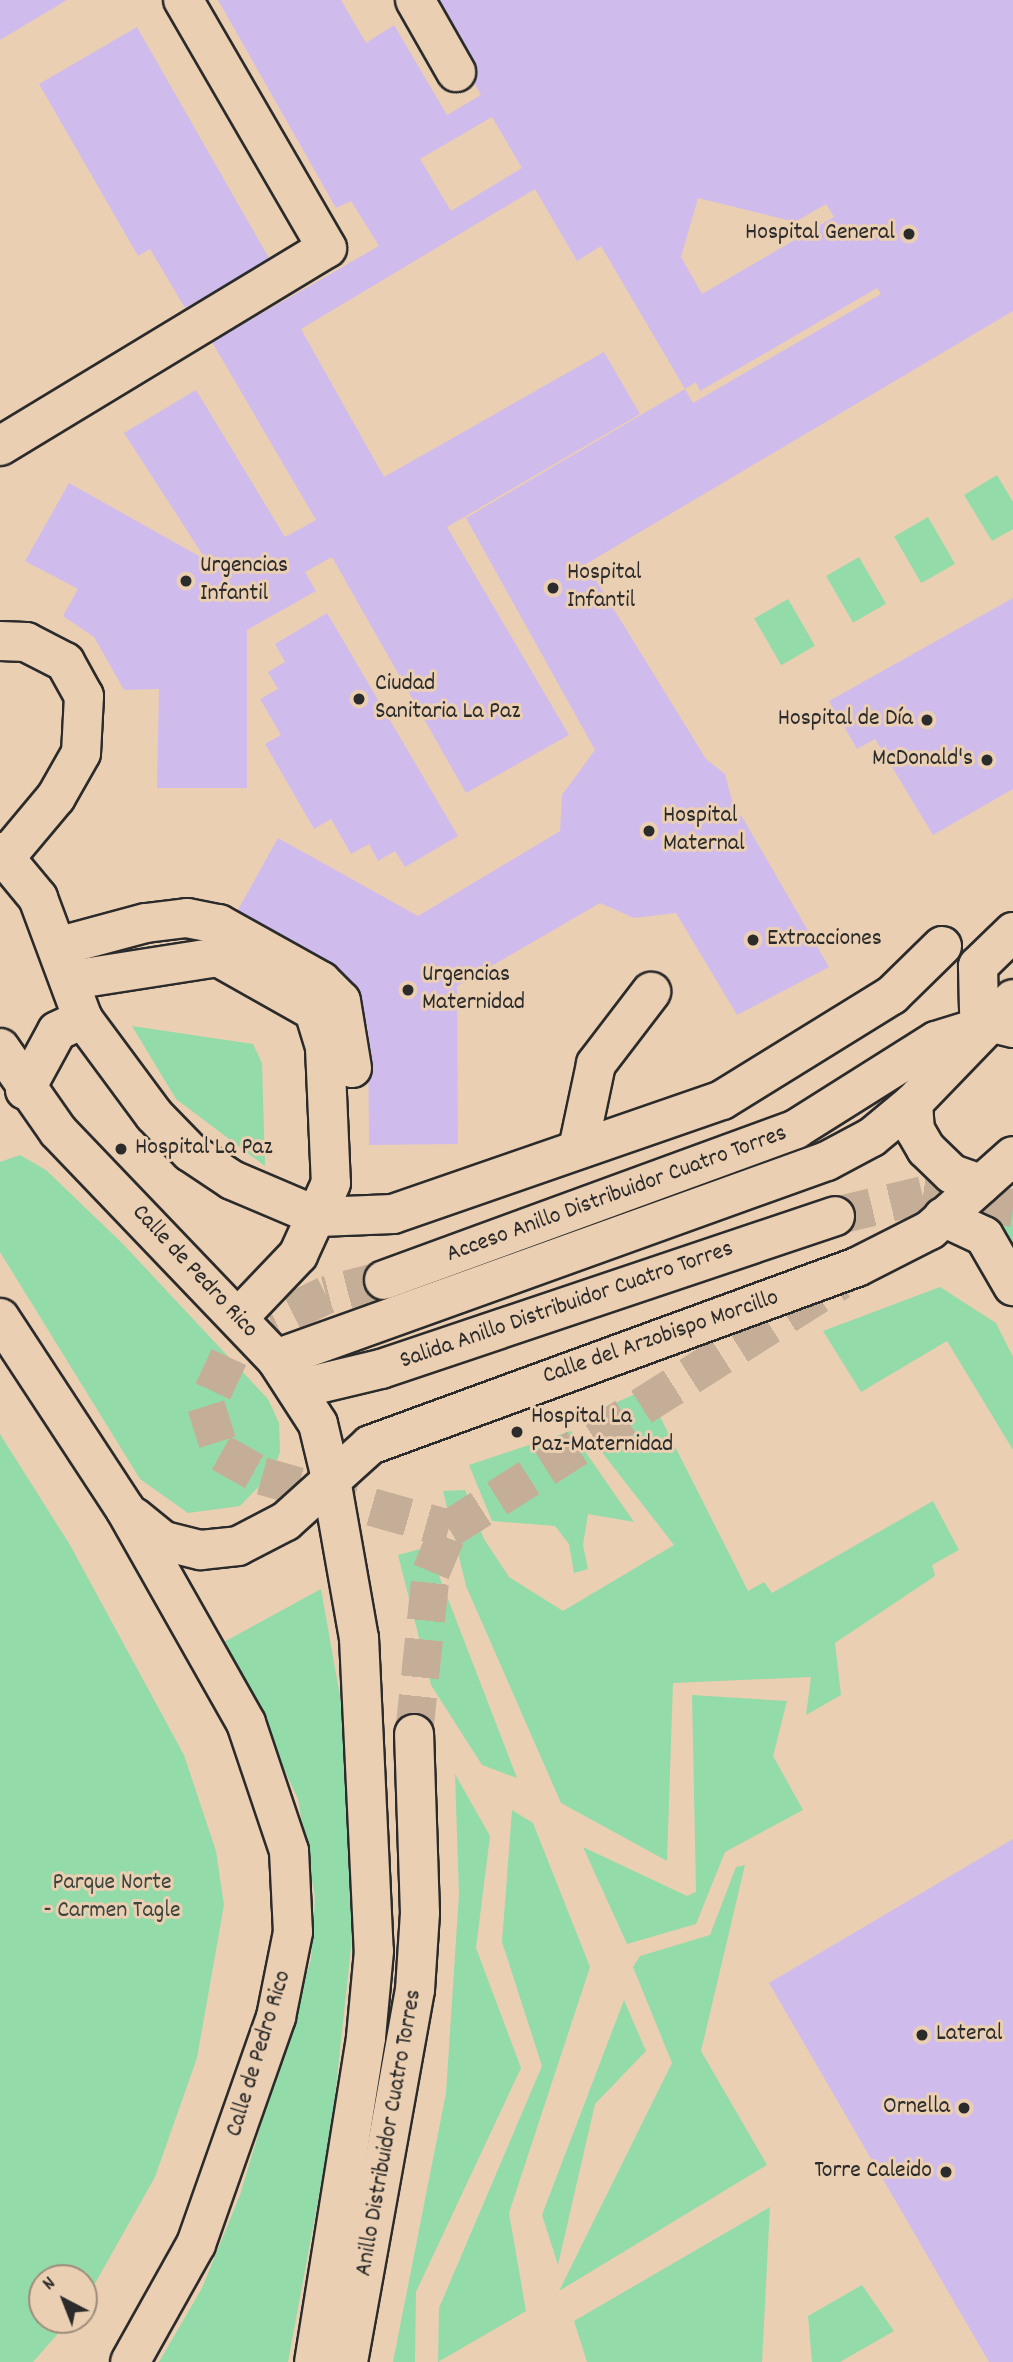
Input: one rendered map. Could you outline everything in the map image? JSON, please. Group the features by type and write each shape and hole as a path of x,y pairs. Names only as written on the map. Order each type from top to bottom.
{"street":[{"path":"0,446 327,248 183,0"},
{"path":"415,0 456,72"},
{"path":"0,641 26,642 65,662 83,696 81,754 56,797 3,855 38,898 65,963 83,1019 154,1115 190,1152 232,1180 319,1217 394,1214 722,1100 892,995 942,946"},
{"path":"65,963 187,918 219,924 321,981 347,1014 356,1137"},
{"path":"1006,1017 979,1009 978,966 1013,932"},
{"path":"65,963 218,957 314,1011 325,1048 331,1183 319,1217 298,1255 238,1318"},
{"path":"578,1149 596,1064 651,992"},
{"path":"287,1374 827,1161 872,1137 1006,1017"},
{"name":"Acceso Anillo Distribuidor Cuatro Torres","path":"384,1280 796,1129 936,1041 1006,1017"},
{"path":"12,1096 57,1031 83,1019"},
{"name":"Calle de Pedro Rico","path":"0,1048 12,1096 238,1318 287,1374 318,1424 330,1474 359,1638 374,1951 366,2038 314,2362"},
{"path":"913,1103 926,1149 952,1174 981,1184"},
{"name":"Calle del Arzobispo Morcillo","path":"330,1474 403,1429 857,1267 943,1217 1013,1156"},
{"name":"Salida Anillo Distribuidor Cuatro Torres","path":"287,1374 381,1369 835,1216"},
{"path":"943,1217 984,1236 1013,1286"},
{"name":"Calle de Pedro Rico","path":"0,1318 15,1366 125,1510 246,1723 280,1811 293,1890 293,1932 276,2017 215,2199 174,2287 130,2362"},
{"name":"Calle de Pedro Rico","path":"125,1510 164,1541 201,1550 238,1546 286,1521 330,1474"},
{"name":"Anillo Distribuidor Cuatro Torres","path":"348,2362 415,1990 420,1913 414,1734"}],"green space":[{"path":"997,475 1013,502 1013,529 992,541 964,495"},
{"path":"928,517 955,564 921,583 894,536"},
{"path":"859,557 886,604 853,623 826,576"},
{"path":"788,599 815,646 781,665 754,618"},
{"path":"132,1026 253,1044 262,1063 265,1166 176,1099"},
{"path":"20,1155 46,1170 122,1243 268,1399 279,1423 280,1452 272,1473 240,1506 188,1513 140,1479 0,1252 0,1162"},
{"path":"1013,1196 1013,1247 1000,1246 989,1216"},
{"path":"940,1287 996,1323 1013,1357 1013,1450 947,1341 861,1392 823,1331"},
{"path":"646,1389 748,1591 764,1582 772,1593 933,1501 959,1550 932,1565 935,1576 835,1643 841,1695 806,1715 811,1677 673,1683 667,1861 561,1803 466,1586 443,1491 465,1490 484,1539 509,1577 563,1611 674,1545 594,1442 597,1411"},
{"path":"571,1431 634,1522 588,1514 583,1545 588,1569 574,1573 569,1544 555,1526 492,1521 469,1465"},
{"name":"Parque Norte - Carmen Tagle","path":"0,1434 70,1545 184,1755 216,1851 224,1905 197,2058 155,2177 98,2278 98,2264 28,2264 28,2334 58,2334 33,2362 0,2362"},
{"path":"428,1547 517,1778 482,1765 431,1685 398,1555"},
{"path":"321,1589 344,1719 353,1929 332,2125 288,2362 159,2362 202,2288 240,2195 311,1959 315,1897 298,1799 224,1642"},
{"path":"692,1695 787,1701 773,1756 803,1810 725,1852 696,1924 627,1944 583,1847 687,1896 696,1892"},
{"path":"455,1774 490,1836 476,1948 521,2068 416,2292 415,2362 393,2362 446,2093 459,1894"},
{"path":"512,1810 533,1823 590,1967 509,2213 526,2311 438,2362 439,2308 542,2066 502,1942"},
{"path":"745,1865 701,2051 767,2165 559,2291 672,2063 633,1967 640,1956 710,1935 736,1867"},
{"path":"624,2000 646,2051 595,2104 558,2265 542,2215"},
{"path":"770,2207 762,2362 587,2362 574,2321"},
{"path":"862,2285 894,2331 840,2362 812,2362 808,2316"}],"building":[{"path":"0,0 67,0 0,40"},
{"path":"218,0 341,0 366,43 394,25 447,115 481,95 426,0 1013,0 1013,311 586,564 706,759 725,774 737,819 741,815 829,967 737,1015 676,913 634,918 600,903 457,986 458,1144 369,1145 368,1026 336,1026 234,917 278,838 418,916 560,831 562,795 595,750 466,518 685,389 601,246 577,261 535,189 301,329 384,477 604,352 640,414 447,527 569,735 466,793 332,557 305,572 316,591 247,630 247,788 157,788 159,689 124,690 94,637 63,616 78,589 25,561 69,483 206,560 124,433 196,390 285,537 316,520 212,342 379,246 351,201 336,208","holes":["492,117 522,168 451,211 420,159","698,198 795,222 826,204 834,217 702,294 681,257","877,288 881,294 693,403 685,389 696,382 700,391"]},
{"path":"137,27 270,260 185,308 150,249 138,256 39,84"},
{"name":"Hospital de Día","path":"1013,598 1013,789 933,835 875,739 857,749 829,701"},
{"path":"327,613 458,836 405,867 395,851 378,861 369,844 351,854 331,819 314,829 265,744 281,735 260,699 278,689 268,672 285,662 275,644"},
{"name":"Torre Caleido","path":"1013,1839 1013,2362 989,2362 769,1983"}],"tunnel":[{"path":"835,1216 923,1195 1013,1208"},
{"path":"384,1280 326,1295 271,1322 229,1357 206,1406 221,1453 262,1476 449,1529"},
{"path":"414,1734 431,1572 449,1529 840,1281"}],"place":[{"name":"Hospital General","path":"909,234"},
{"name":"Urgencias Infantil","path":"186,581"},
{"name":"Hospital Infantil","path":"553,588"},
{"name":"Ciudad Sanitaria La Paz","path":"359,699"},
{"name":"Hospital de Día","path":"927,720"},
{"name":"McDonald's","path":"987,760"},
{"name":"Hospital Maternal","path":"649,831"},
{"name":"Extracciones","path":"753,940"},
{"name":"Urgencias Maternidad","path":"408,990"},
{"name":"Hospital La Paz","path":"121,1149"},
{"name":"Hospital La Paz-Maternidad","path":"517,1432"},
{"name":"Lateral","path":"922,2035"},
{"name":"Ornella","path":"964,2108"},
{"name":"Torre Caleido","path":"946,2172"}]}
